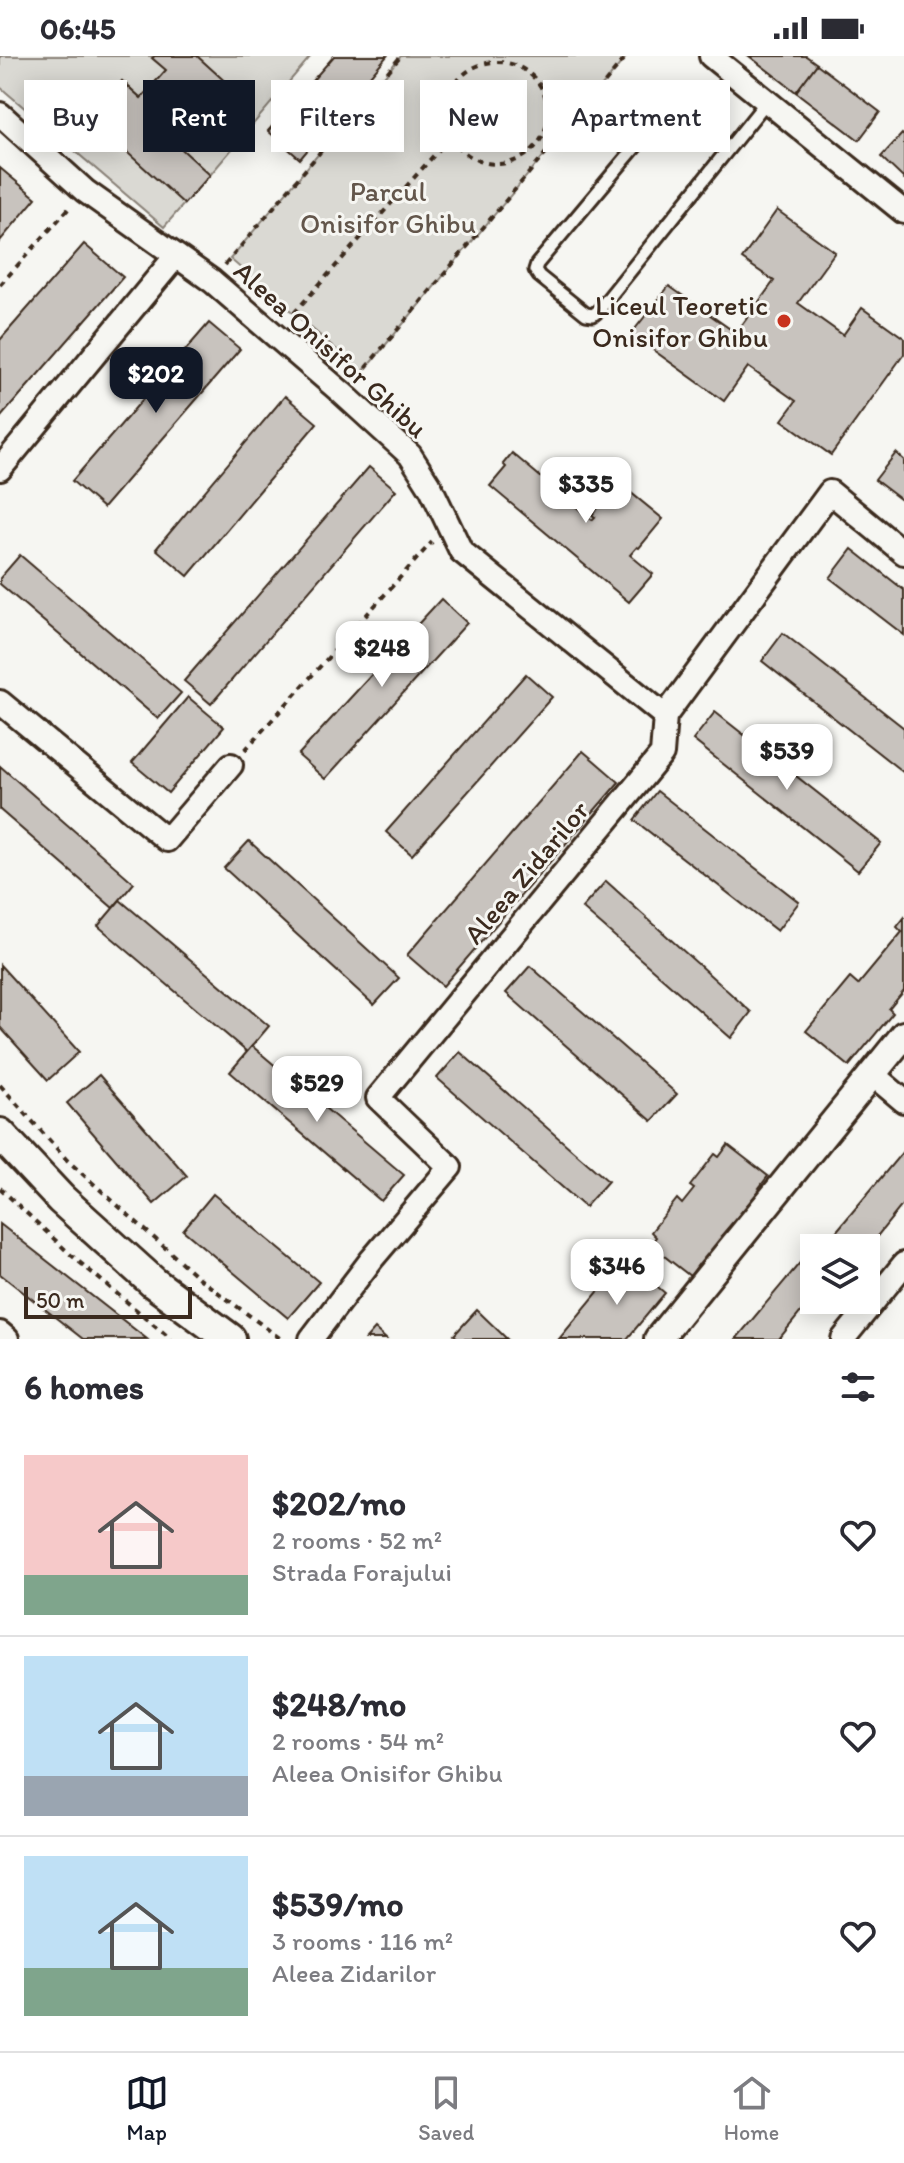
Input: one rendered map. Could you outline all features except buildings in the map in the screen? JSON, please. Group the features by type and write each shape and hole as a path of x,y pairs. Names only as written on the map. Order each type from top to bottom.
{"main road":[{"path":"0,1134 61,1199 154,1283 230,1339"}],"street":[{"path":"711,56 904,212"},
{"name":"Aleea Onisifor Ghibu","path":"0,114 85,191 212,281 342,393 410,455 431,488 461,551 665,716"},
{"path":"0,469 176,256"},
{"path":"665,716 830,492 904,553"},
{"path":"0,702 167,840 231,765"},
{"name":"Aleea Zidarilor","path":"311,1339 354,1281 450,1167 378,1098 662,754 665,716"},
{"path":"658,1339 904,1035"},
{"path":"872,1074 904,1101"},
{"path":"843,1339 904,1264"},
{"path":"0,1333 7,1339"}],"lane":[{"path":"730,147 767,101"},
{"path":"631,152 535,270 586,314 593,315 598,311 726,152"}],"path":[{"path":"212,281 401,56"},
{"path":"509,63 515,56"},
{"path":"342,393 384,348 627,56"},
{"path":"458,80 476,66 492,62 509,63 525,70 538,82 546,98 548,115 544,133 535,148 522,158 490,164 465,152"},
{"path":"294,313 437,152"},
{"path":"0,285 85,191"},
{"path":"231,765 447,526"},
{"path":"0,1085 78,1170 200,1279 281,1339"},
{"path":"0,1188 71,1255 171,1339"}],"green space":[{"path":"0,56 155,56 153,59 166,70 157,80 143,80 141,98 127,85 127,80 24,80 24,107 0,87"},
{"path":"197,56 311,56 291,80 271,80 271,103 255,122 255,80 223,80"},
{"name":"Parcul Onisifor Ghibu","path":"401,56 627,56 607,80 543,80 543,152 547,152 363,372 230,259 320,152 404,152 404,80 381,80"},
{"path":"127,139 184,204 164,227 76,152 127,152"},
{"path":"185,152 230,152 210,175"}],"place":[{"name":"Liceul Teoretic Onisifor Ghibu","path":"784,321"}]}
